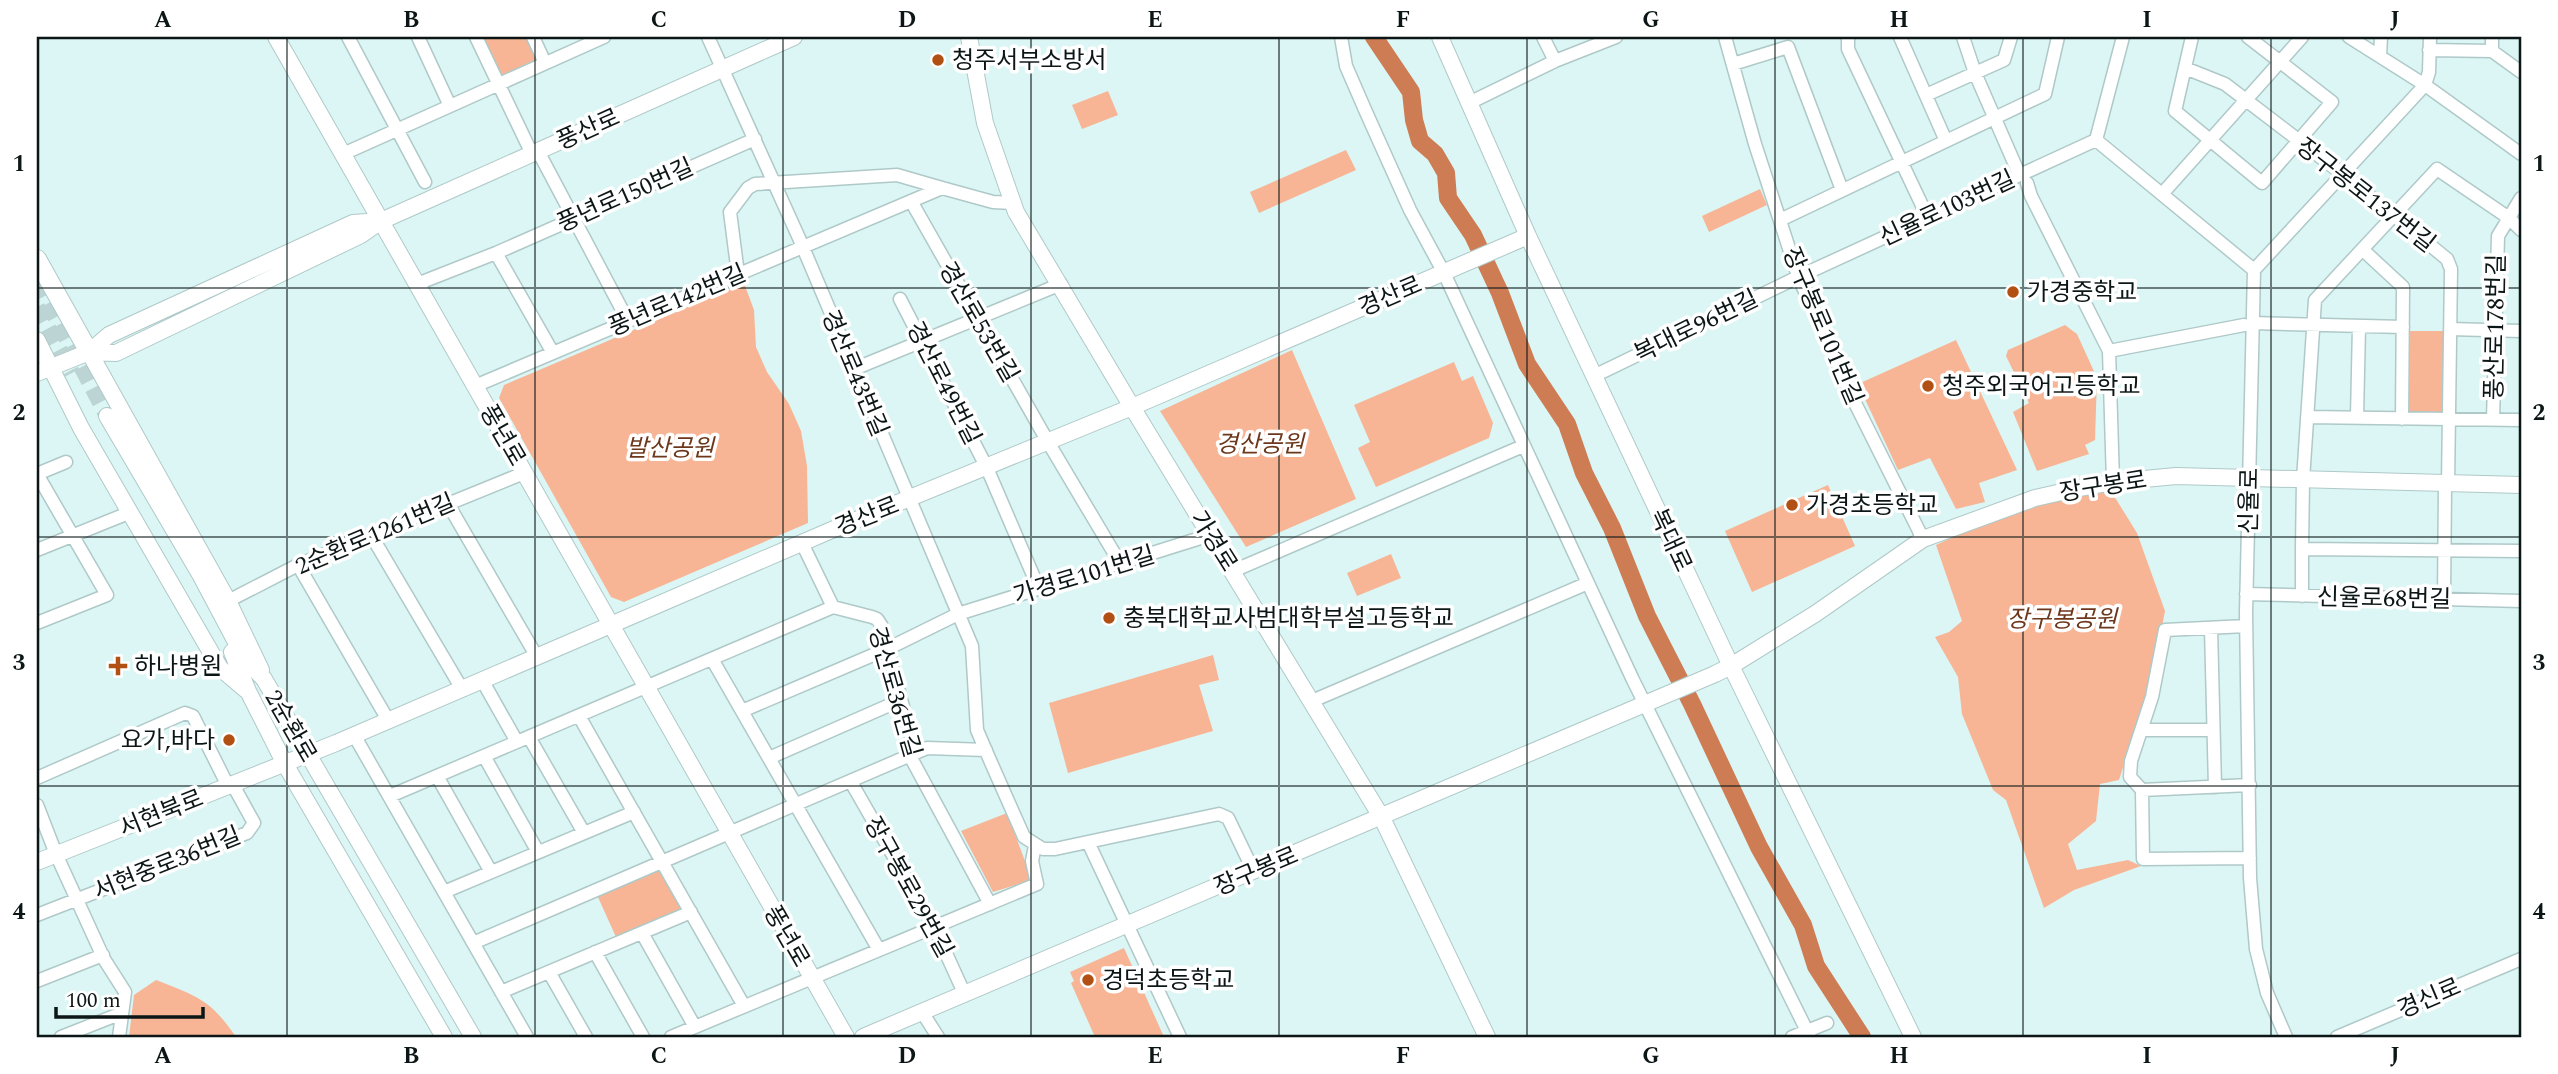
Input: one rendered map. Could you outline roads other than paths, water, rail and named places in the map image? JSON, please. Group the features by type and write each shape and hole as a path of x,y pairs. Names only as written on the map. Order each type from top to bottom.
{"main road":[{"path":"37,259 89,352"}],"street":[{"name":"풍년로","path":"276,37 846,1037"},
{"path":"348,37 425,183"},
{"path":"418,37 450,106"},
{"path":"476,37 498,84 628,321"},
{"path":"533,37 545,63"},
{"name":"경산로43번길","path":"708,37 775,183 972,646 977,730 1024,837 1035,846"},
{"name":"풍산로","path":"44,370 89,352 109,335 353,223 381,221 794,37"},
{"name":"가경로","path":"969,37 985,123 1016,212 1382,818 1487,1037"},
{"path":"1341,37 1346,66 1410,210 1447,272 1523,446 1588,583 1809,1034"},
{"name":"복대로","path":"1440,37 1469,103 1521,239 1594,376 1731,666 1913,1037"},
{"path":"1543,37 1555,61"},
{"path":"1469,103 1555,61 1616,37"},
{"name":"장구봉로101번길","path":"1726,37 1755,144 1798,277 1848,389 1923,539"},
{"path":"1847,37 1848,49 1928,218"},
{"path":"1900,37 1946,141"},
{"path":"1963,37 1994,118 2109,351 2113,481"},
{"path":"1926,95 2004,60 2011,37"},
{"path":"1780,220 2045,94 2058,37"},
{"path":"2123,37 2096,139 2254,270 2426,85 2430,43 2492,51 2521,72"},
{"path":"2192,37 2175,111 2262,183 2332,102 2248,37"},
{"path":"2162,194 2302,37"},
{"path":"2349,37 2426,85 2521,154"},
{"path":"2380,56 2381,37"},
{"path":"2492,37 2492,51"},
{"path":"343,155 596,38"},
{"path":"1733,65 1788,47 1842,190"},
{"name":"장구봉로137번길","path":"2185,68 2225,84 2344,175 2446,259 2451,269 2444,599"},
{"name":"풍년로150번길","path":"417,284 496,253 755,139"},
{"name":"신율로103번길","path":"1798,277 1928,218 2023,179 2096,139"},
{"path":"2302,596 2303,480 2315,300 2437,169 2510,218 2521,230"},
{"path":"738,274 730,212 748,188 755,184 897,175 993,202 1013,203"},
{"name":"풍년로142번길","path":"475,386 942,188"},
{"name":"풍산로178번길","path":"2493,420 2498,236 2521,198"},
{"name":"경산로53번길","path":"911,201 1120,563"},
{"name":"경산로","path":"285,764 802,543 1132,407 1521,239"},
{"path":"2363,250 2403,287 2402,419"},
{"path":"496,253 552,353"},
{"name":"신율로","path":"2254,270 2248,324 2249,476 2246,594 2252,919 2267,993 2286,1037"},
{"name":"복대로96번길","path":"1594,376 1798,277"},
{"path":"854,369 1061,284"},
{"name":"경산로49번길","path":"900,299 987,468 1039,589"},
{"path":"2109,351 2248,324 2403,327"},
{"path":"2357,417 2359,326"},
{"path":"2450,329 2521,331"},
{"path":"37,340 44,370 131,512 220,668 248,691"},
{"path":"89,352 228,601 257,658 264,680"},
{"path":"2307,417 2521,420"},
{"name":"2순환로","path":"443,1037 285,764 248,691 238,663 194,580 126,472 102,418 201,576 245,659 264,680 473,1037"},
{"path":"1233,571 1523,446"},
{"path":"37,623 107,595 37,474 66,462"},
{"name":"2순환로1261번길","path":"228,601 298,565 524,473"},
{"name":"장구봉로","path":"863,1037 1715,674 1815,614 1923,539 2035,498 2113,481 2176,476 2521,485"},
{"path":"448,504 537,657"},
{"path":"37,550 131,512"},
{"path":"372,535 461,689"},
{"name":"가경로101번길","path":"742,711 887,649 958,614 1210,535"},
{"path":"390,796 833,607 802,543"},
{"path":"2302,549 2521,551"},
{"path":"298,565 388,720"},
{"path":"1312,701 1588,583"},
{"name":"신율로68번길","path":"2246,594 2521,601"},
{"name":"경산로36번길","path":"833,607 877,619 912,740 910,756 990,904"},
{"path":"2246,626 2165,630 2161,660 2131,761 2130,778 2142,790 2143,859 2250,858"},
{"path":"2211,628 2215,787"},
{"path":"712,659 878,950"},
{"path":"482,680 516,742"},
{"path":"769,758 901,700"},
{"path":"37,778 185,713 193,716 230,786"},
{"path":"579,716 744,1006"},
{"path":"2142,730 2213,730"},
{"path":"354,735 527,1037"},
{"path":"529,737 584,833"},
{"path":"473,943 927,748 986,750"},
{"path":"484,756 538,852"},
{"name":"서현북로","path":"37,862 285,764"},
{"path":"437,776 491,872"},
{"name":"장구봉로29번길","path":"851,782 934,927 965,995"},
{"path":"2142,790 2250,785"},
{"name":"서현중로36번길","path":"37,915 247,833 254,823 230,786"},
{"path":"37,804 56,854 103,955 125,992 120,1037"},
{"path":"444,892 634,811"},
{"path":"679,1036 744,1006 1037,884 1032,860 1035,846 1055,849 1219,814 1228,818 1254,872"},
{"path":"1088,842 1180,1037"},
{"path":"501,992 691,912"},
{"path":"642,933 695,1027"},
{"path":"595,953 643,1037"},
{"path":"37,981 103,955"},
{"name":"경신로","path":"2337,1037 2521,959"},
{"path":"549,972 586,1037"},
{"path":"922,1012 937,1037"},
{"path":"61,1037 122,1013"},
{"path":"1792,1037 1809,1034 1827,1023"}],"waterway":[{"path":"1374,37 1411,92 1414,120 1420,141 1435,154 1446,173 1448,198 1473,235 1500,293 1527,364 1567,424 1584,473 1612,528 1647,616 1759,847 1803,925 1816,966 1862,1037"}],"tunnel":[{"path":"37,282 107,416"},
{"path":"37,307 72,373"}],"place":[{"name":"청주서부소방서","path":"938,60"},
{"name":"가경중학교","path":"2013,292"},
{"name":"청주외국어고등학교","path":"1928,386"},
{"name":"가경초등학교","path":"1792,505"},
{"name":"충북대학교사범대학부설고등학교","path":"1109,618"},
{"name":"하나병원","path":"118,666"},
{"name":"요가,바다","path":"229,740"},
{"name":"경덕초등학교","path":"1088,980"}],"park label":[{"name":"경산공원","path":"1260,444"},
{"name":"발산공원","path":"670,448"},
{"name":"장구봉공원","path":"2062,619"}]}
